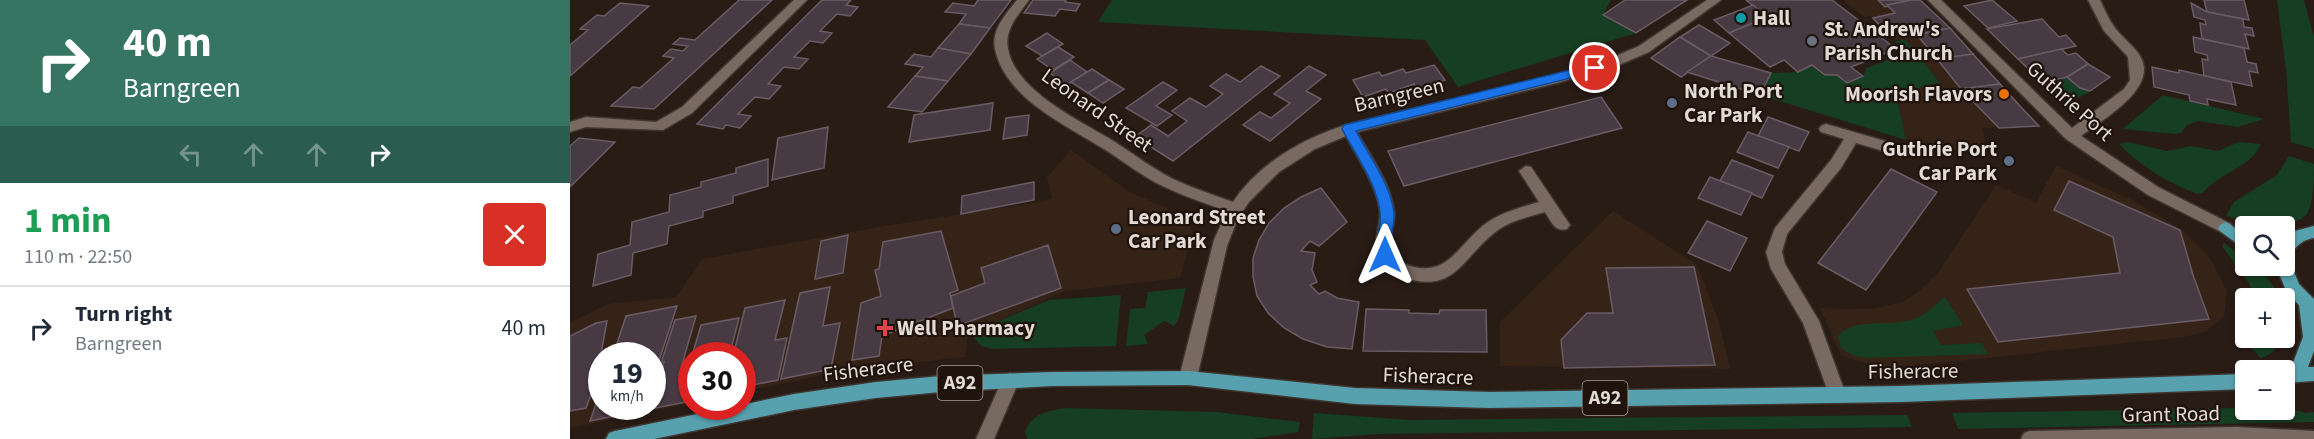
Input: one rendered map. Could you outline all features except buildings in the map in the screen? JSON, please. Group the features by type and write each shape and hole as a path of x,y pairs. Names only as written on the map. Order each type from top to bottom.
{"main road":[{"name":"Guthrie Port","path":"2226,228 2235,228"},
{"name":"Guthrie Port","path":"2226,228 2235,235"},
{"path":"2295,231 2311,232"},
{"path":"2295,238 2311,232"},
{"path":"2288,276 2310,307 2311,337 2299,375"},
{"name":"Fisheracre","path":"615,439 794,402 931,384 1010,381 1188,378 1355,396 1420,399 1901,394 2235,381"}],"street":[{"path":"571,125 586,123 658,127 675,119 801,0"},
{"name":"Leonard Street","path":"1023,0 1004,26 1000,46 1005,63 1018,81 1048,106 1160,178 1237,209"},
{"name":"Barngreen","path":"1188,378 1223,234 1249,191 1270,170 1295,152 1322,138 1349,129 1557,79 1614,62 1644,49 1715,0"},
{"name":"Guthrie Port","path":"1934,0 2071,136 2153,191 2226,228"},
{"path":"2071,136 2129,92 2137,80 2137,65 2133,56 2108,28 2094,0"},
{"path":"1349,129 1378,184 1385,204 1387,214 1383,247 1385,255 1391,262 1410,273 1428,275 1447,272 1465,257 1477,239 1491,226 1548,205"},
{"path":"1826,129 1887,147"},
{"path":"1837,394 1811,321 1777,265 1774,252 1780,232 1836,164 1852,137"},
{"path":"1526,171 1562,225"},
{"path":"986,439 1010,381"},
{"name":"Grant Road","path":"2030,439 2238,437 2314,439"}],"shaded area":[{"path":"1843,0 1920,0 1950,28 2039,126 1982,128 1985,141 1978,154 1906,140 1896,93 1939,83 1906,40 1895,41 1871,16 1864,17"},
{"path":"1071,150 1128,191 1168,209 1189,222 1193,233 1180,278 1064,291 968,335 965,357 846,370 756,389 756,342 678,342 678,406 666,408 666,342 588,342 588,420 609,420 570,428 570,323 608,304 676,297 702,259 879,227 1046,201 1052,197 1047,177"},
{"path":"2056,166 2134,201 2183,231 2211,259 2227,292 2224,316 2205,332 2184,337 1882,369 1841,355 1820,308 1872,309 1903,302 1922,289 1937,274 1996,185 2036,203"},
{"path":"1613,211 1697,265 1719,322 1730,369 1500,366 1500,322"}],"green space":[{"path":"1112,0 1611,0 1603,15 1636,33 1458,87 1425,40 1098,22"},
{"path":"2277,0 2304,0 2314,37 2314,149 2291,142 2286,70"},
{"path":"1906,40 1940,83 1896,93 1906,140 1760,95 1771,73 1798,72 1812,65 1825,75 1837,75 1847,83 1863,76 1867,68 1905,53 1895,41"},
{"path":"2067,77 2080,88 2090,91 2076,98 2065,98 2043,83"},
{"path":"2163,95 2264,119 2238,127 2198,121 2187,125 2181,133 2175,134 2123,129"},
{"path":"2128,142 2167,151 2191,146 2218,151 2239,142 2261,144 2242,165 2217,180 2203,193 2198,194 2166,180 2146,167 2119,144"},
{"path":"2289,156 2314,164 2314,183 2309,209 2300,220 2295,222 2295,216 2235,216 2235,218 2226,216 2234,202 2277,175"},
{"path":"2224,243 2235,251 2235,264 2222,246"},
{"path":"2244,276 2266,276 2275,288 2251,288"},
{"path":"1186,288 1179,318 1174,326 1164,321 1144,335 1148,344 1126,346 1130,309 1145,308 1148,292"},
{"path":"1121,295 1116,346 992,349 981,346 970,333 1049,300"},
{"path":"1945,297 1963,325 1933,331 1941,345 1981,343 1988,354 1865,358 1852,355 1841,348 1838,336 1854,326 1914,319 1926,313"},
{"path":"2251,348 2275,348 2272,353 2261,358"},
{"path":"1064,408 1217,412 1300,422 1298,432 1252,439 1028,439 1025,433 1030,422 1045,412"},
{"path":"2235,408 2235,420 2295,420 2295,410 2314,412 2314,422 1958,429 1952,413"},
{"path":"1314,413 1410,420 1907,415 1912,427 1379,434 1312,439"}],"place":[{"name":"Hall","path":"1741,18"},
{"name":"St. Andrew's Parish Church","path":"1812,41"},
{"name":"Moorish Flavors","path":"2004,94"},
{"name":"North Port Car Park","path":"1672,103"},
{"name":"Guthrie Port Car Park","path":"2009,161"},
{"name":"Leonard Street Car Park","path":"1116,229"},
{"name":"Well Pharmacy","path":"885,328"}],"route":[{"path":"1385,255 1383,247 1387,214 1385,204 1378,184 1349,129 1595,68"}]}
